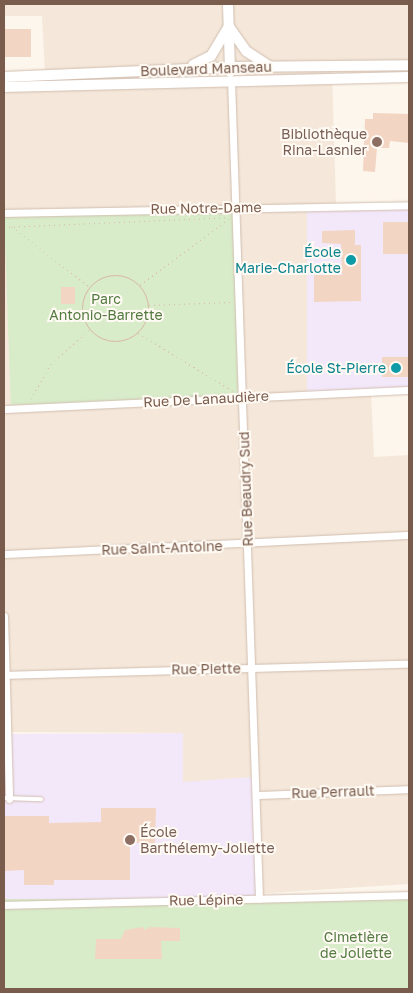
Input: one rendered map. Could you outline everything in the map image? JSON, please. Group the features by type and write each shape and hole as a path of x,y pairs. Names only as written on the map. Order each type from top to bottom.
{"main road":[{"path":"228,4 231,80"},
{"path":"229,26 246,51 272,67"},
{"path":"180,70 211,56 229,26"},
{"name":"Boulevard Manseau","path":"4,77 230,67 409,65"},
{"name":"Boulevard Manseau","path":"4,86 409,77"}],"street":[{"name":"Rue Beaudry Sud","path":"231,80 237,207 259,899"},
{"name":"Rue Notre-Dame","path":"4,213 409,205"},
{"name":"Rue De Lanaudière","path":"4,408 409,390"},
{"name":"Rue Saint-Antoine","path":"4,554 248,545 409,535"},
{"path":"4,616 6,798"},
{"name":"Rue Piette","path":"5,675 409,664"},
{"name":"Rue Perrault","path":"256,795 409,789"},
{"name":"Rue Lépine","path":"4,905 409,895"}],"lane":[{"path":"6,798 42,799"}],"path":[{"path":"4,227 232,217 140,286"},
{"path":"12,227 90,287"},
{"path":"120,275 140,286 148,305 146,320 137,333 118,341 102,338 90,329 82,308 90,287 98,280 120,275"},
{"path":"148,305 240,302"},
{"path":"28,407 33,389 51,364 90,329"},
{"path":"137,333 243,397"}],"shaded area":[{"path":"4,4 222,4 224,21 232,4 409,4 409,70 332,72 336,204 371,393 374,457 409,455 409,884 254,894 182,782 183,733 4,732 4,76 45,73 42,16 4,16"},
{"path":"307,204 409,204 409,391 307,391"},
{"name":"École Barthélemy-Joliette","path":"183,733 183,782 252,777 259,899 4,905 4,734"}],"green space":[{"name":"Parc Antonio-Barrette","path":"237,207 244,397 11,405 4,215"},
{"name":"Cimetière de Joliette","path":"4,899 409,899 409,989 4,989"}],"building":[{"path":"4,29 31,29 31,57 4,57"},
{"name":"Bibliothèque Rina-Lasnier","path":"373,113 409,114 409,143 390,141 389,148 377,148 375,172 363,171 365,119 373,119"},
{"path":"383,222 409,222 409,254 383,254"},
{"name":"École Marie-Charlotte","path":"355,230 355,245 361,245 361,301 314,302 314,275 342,275 341,244 322,243 322,231"},
{"path":"61,287 75,287 75,304 61,304"},
{"name":"École St-Pierre","path":"382,357 409,357 409,377 382,377"},
{"path":"101,808 156,808 155,843 130,843 130,880 54,880 54,885 24,885 24,870 4,871 4,816 49,816 49,823 101,822"},
{"path":"143,927 144,930 150,927 180,928 180,941 161,941 162,959 95,959 96,939 121,939 125,930"}],"place":[{"name":"Bibliothèque Rina-Lasnier","path":"377,142"},
{"name":"École Marie-Charlotte","path":"351,260"},
{"name":"École St-Pierre","path":"396,368"},
{"name":"École Barthélemy-Joliette","path":"130,840"}]}
